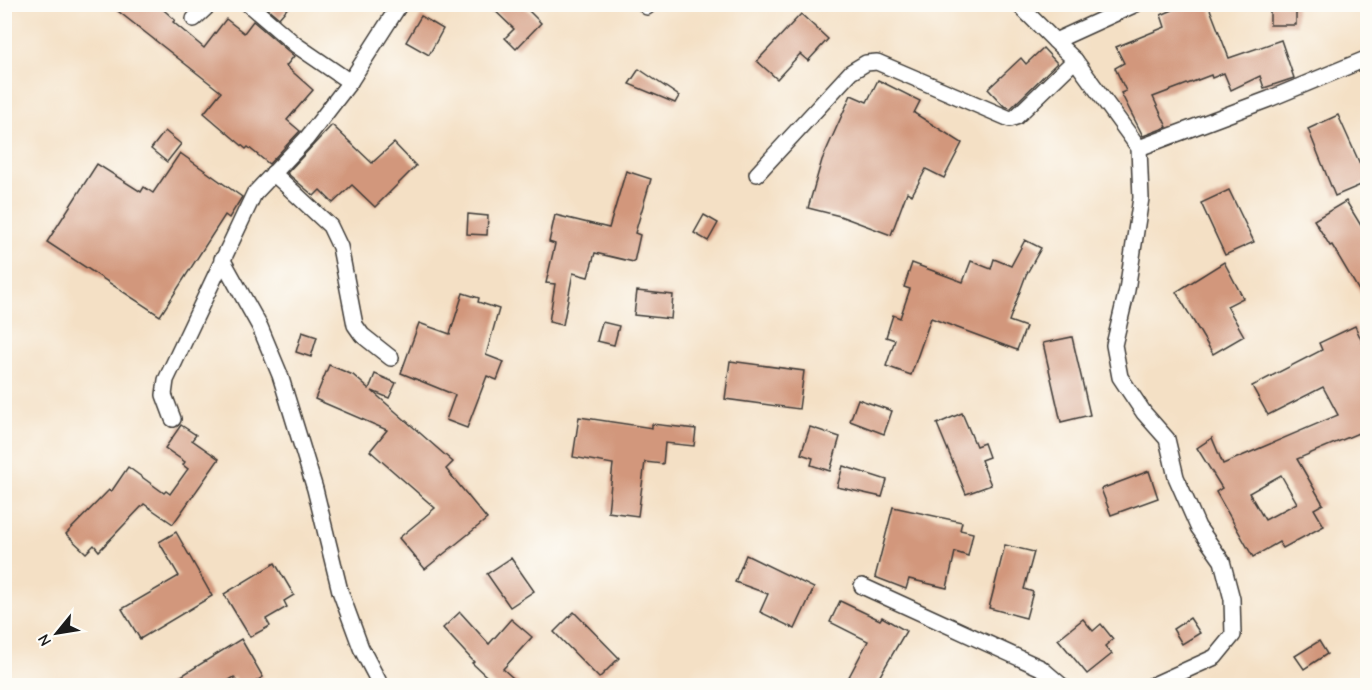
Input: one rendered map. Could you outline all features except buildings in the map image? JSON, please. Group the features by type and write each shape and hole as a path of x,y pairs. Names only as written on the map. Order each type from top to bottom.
{"street":[{"path":"194,19 210,4"},
{"path":"248,4 296,45 350,82"},
{"path":"173,419 164,395 166,380 254,194 307,138 350,82 400,4"},
{"path":"1018,4 1075,60 1139,148 1141,198 1127,290 1114,345 1120,376 1144,413 1167,440 1180,487 1198,526 1222,561 1232,599 1233,635 1215,657 1151,686"},
{"path":"1055,41 1136,4"},
{"path":"1139,148 1368,58"},
{"path":"757,174 851,72 866,63 877,62 1010,118 1016,117 1075,60"},
{"path":"273,173 330,226 340,247 355,325 362,335 392,358"},
{"path":"222,259 260,327 280,375 315,489 340,591 361,648 381,686"},
{"path":"862,586 1041,668 1062,686"}]}
